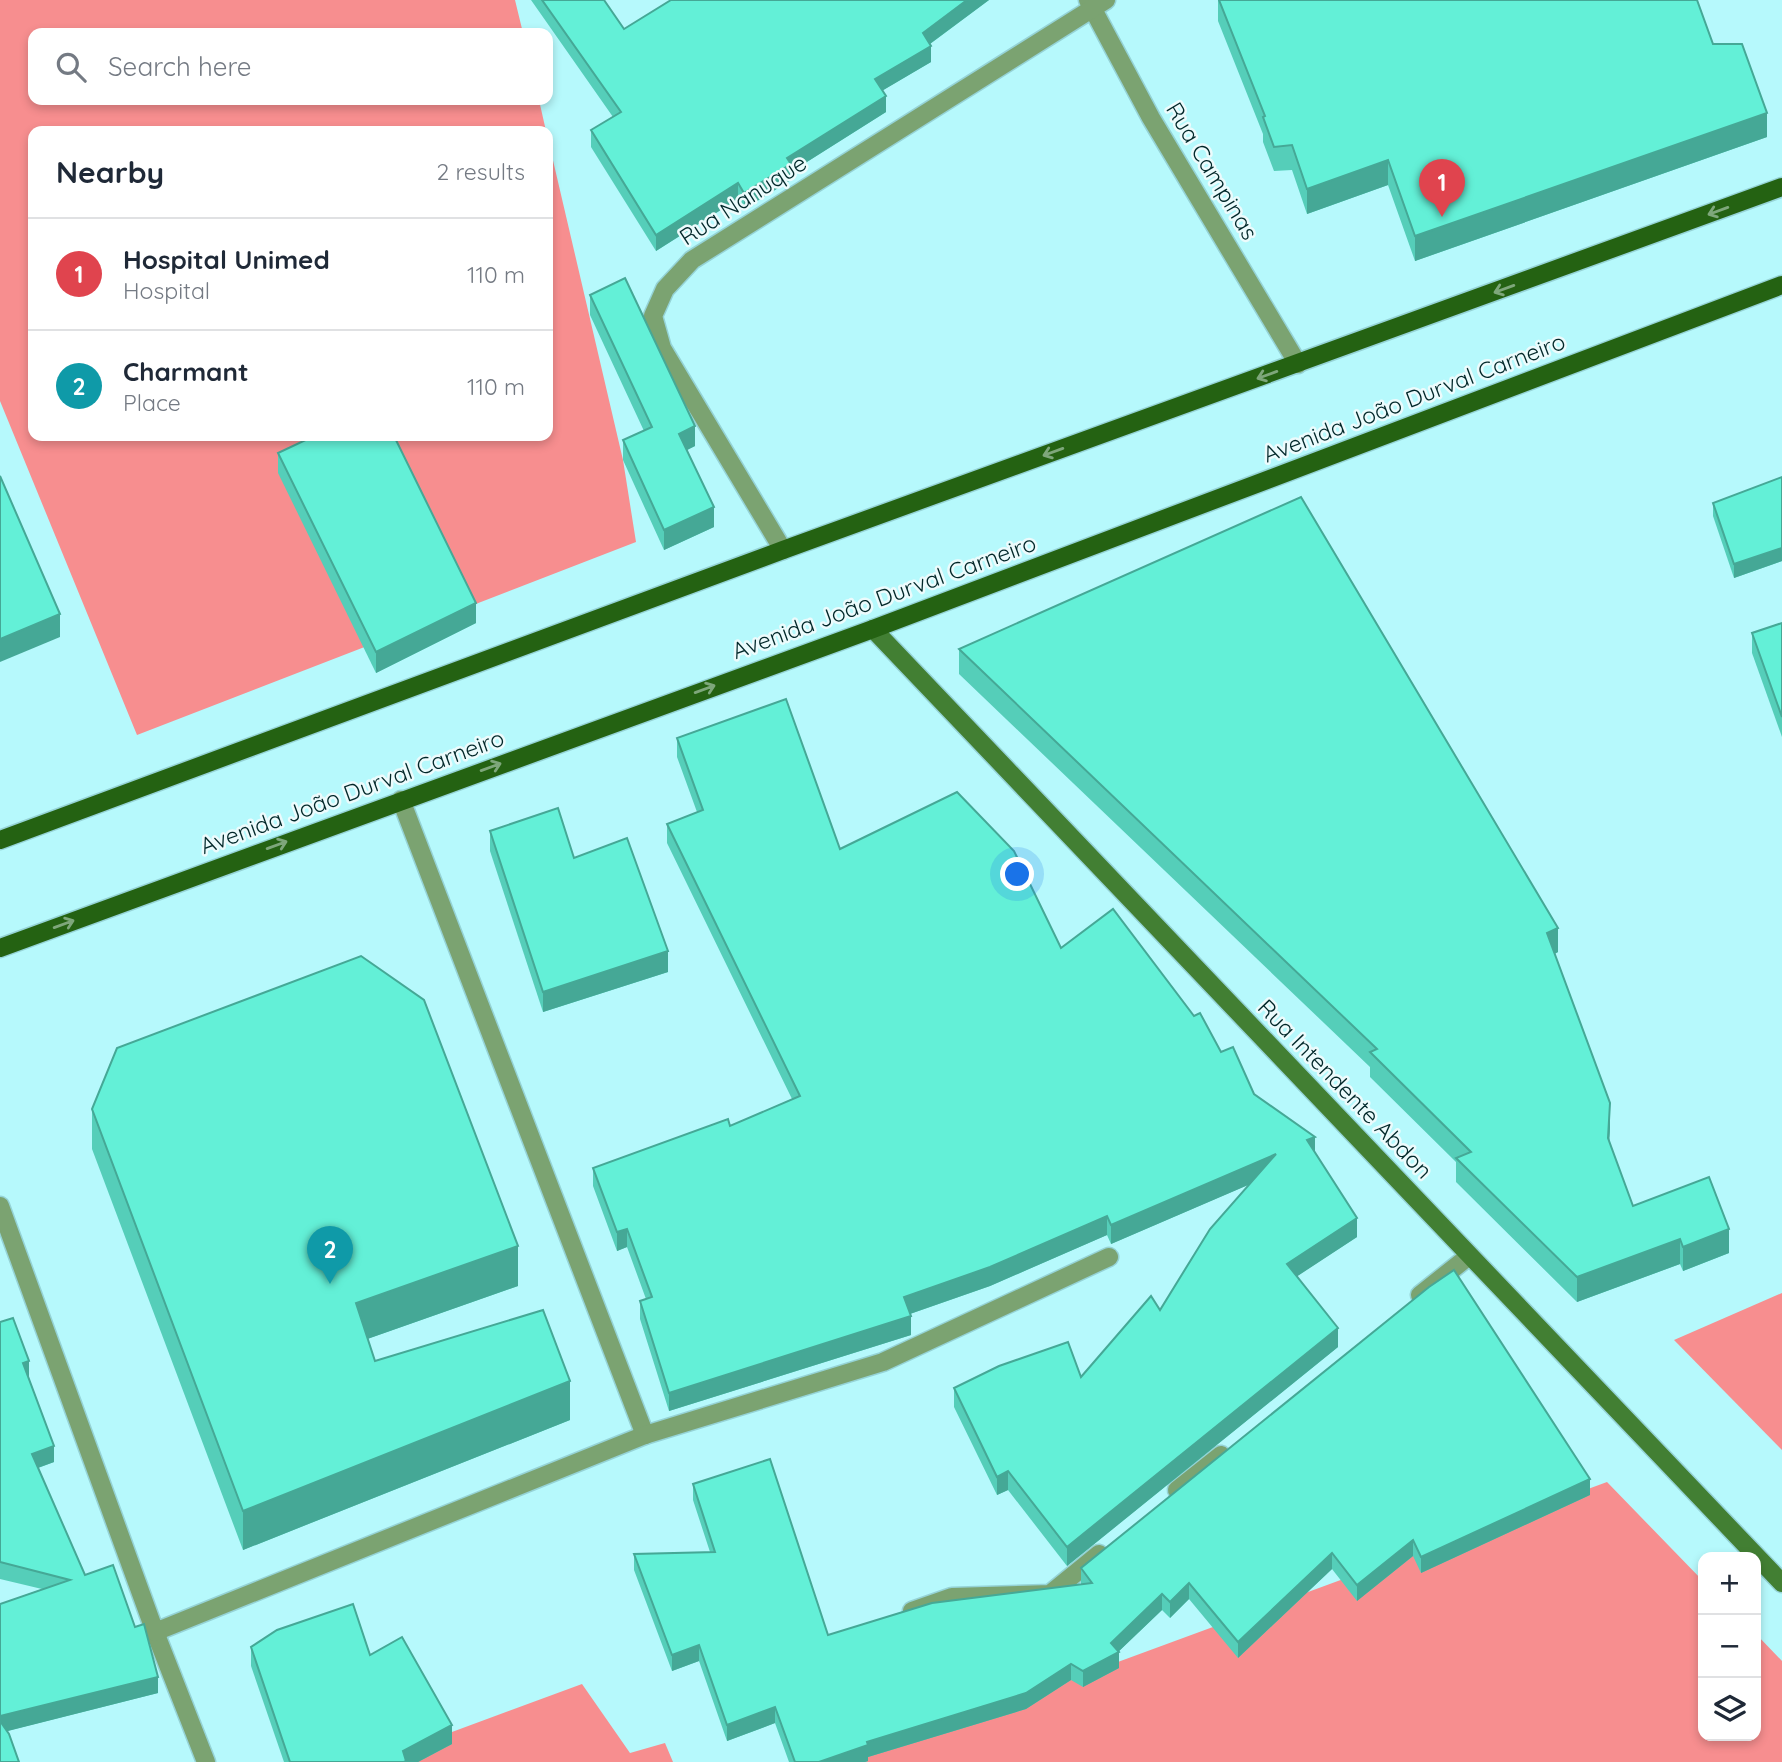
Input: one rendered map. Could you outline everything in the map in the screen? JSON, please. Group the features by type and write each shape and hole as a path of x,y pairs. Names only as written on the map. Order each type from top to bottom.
{"main road":[{"path":"0,840 783,550 1782,187"},
{"name":"Avenida João Durval Carneiro","path":"0,948 873,629 1782,285"}],"street":[{"name":"Rua Campinas","path":"1096,3 1152,118 1298,364"},
{"name":"Rua Nanuque","path":"783,550 662,348 653,316 665,289 692,260 1096,3"},
{"name":"Rua Intendente Abdon","path":"873,629 1782,1583"},
{"path":"401,800 645,1435"},
{"path":"0,1206 205,1762"},
{"path":"1405,1308 1469,1256"},
{"path":"155,1632 645,1435 883,1362 1109,1257"},
{"path":"1167,1498 1231,1446"},
{"path":"902,1615 951,1597 1050,1594 1114,1542"}],"shaded area":[{"path":"0,0 515,0 522,28 28,28 28,105 540,105 545,126 28,126 28,441 553,441 553,160 623,460 636,542 137,735 0,401"},
{"path":"1782,1293 1782,1450 1674,1340"},
{"path":"1607,1482 1698,1576 1698,1741 1761,1741 1761,1639 1782,1661 1782,1762 846,1762"},
{"path":"582,1684 630,1753 665,1743 673,1762 371,1762"}],"building":[{"path":"542,0 604,0 624,29 671,0 967,0 923,33 931,46 875,79 886,96 787,158 791,164 744,193 738,183 656,235 591,130 621,112"},
{"path":"1219,0 1697,0 1713,44 1742,44 1767,113 1415,236 1388,160 1307,189 1292,145 1274,147 1263,117 1265,116"},
{"path":"625,278 695,426 679,434 714,507 664,530 623,440 652,427 590,295"},
{"path":"303,441 396,441 476,603 376,652 278,453"},
{"path":"0,476 60,614 0,639"},
{"path":"1782,477 1782,548 1734,564 1713,503"},
{"path":"1301,497 1558,928 1547,933 1610,1103 1608,1138 1633,1206 1709,1177 1729,1229 1683,1247 1680,1239 1577,1277 1456,1158 1471,1152 1370,1052 1377,1049 959,649"},
{"path":"1782,623 1782,717 1752,633"},
{"path":"786,699 840,849 957,792 1014,851 1061,948 1113,909 1194,1016 1200,1013 1221,1052 1233,1047 1254,1094 1315,1137 1307,1140 1357,1218 1287,1264 1338,1328 1067,1547 1008,1471 997,1477 954,1388 999,1366 1068,1342 1081,1377 1151,1296 1160,1310 1210,1229 1276,1154 1111,1225 1107,1216 990,1267 904,1297 911,1316 669,1393 640,1301 652,1297 627,1229 617,1232 593,1168 728,1119 730,1126 800,1096 667,824 703,810 677,738"},
{"path":"558,808 574,858 627,838 668,951 543,992 490,831"},
{"path":"361,956 424,1000 518,1246 356,1303 375,1361 543,1310 570,1381 243,1511 92,1109 117,1048"},
{"path":"1454,1270 1590,1479 1421,1557 1413,1540 1357,1585 1332,1553 1238,1642 1189,1583 1170,1602 1162,1594 1111,1643 1119,1652 1083,1671 1071,1664 1026,1693 867,1742 868,1745 819,1762 795,1762 775,1707 727,1725 699,1645 672,1655 634,1554 715,1552 693,1484 770,1459 828,1635 932,1603 1092,1583 1081,1568 1429,1287"},
{"path":"13,1318 29,1361 23,1363 54,1446 32,1454 85,1575 113,1565 135,1627 144,1624 158,1677 0,1716 0,1604 70,1580 0,1562 0,1322"},
{"path":"353,1604 370,1655 402,1637 452,1725 403,1751 404,1762 290,1762 251,1647 277,1630"},
{"path":"0,1721 9,1734 19,1762 0,1762"}],"place":[{"name":"Hospital Unimed","path":"1442,217"},
{"name":"Charmant","path":"330,1284"}]}
